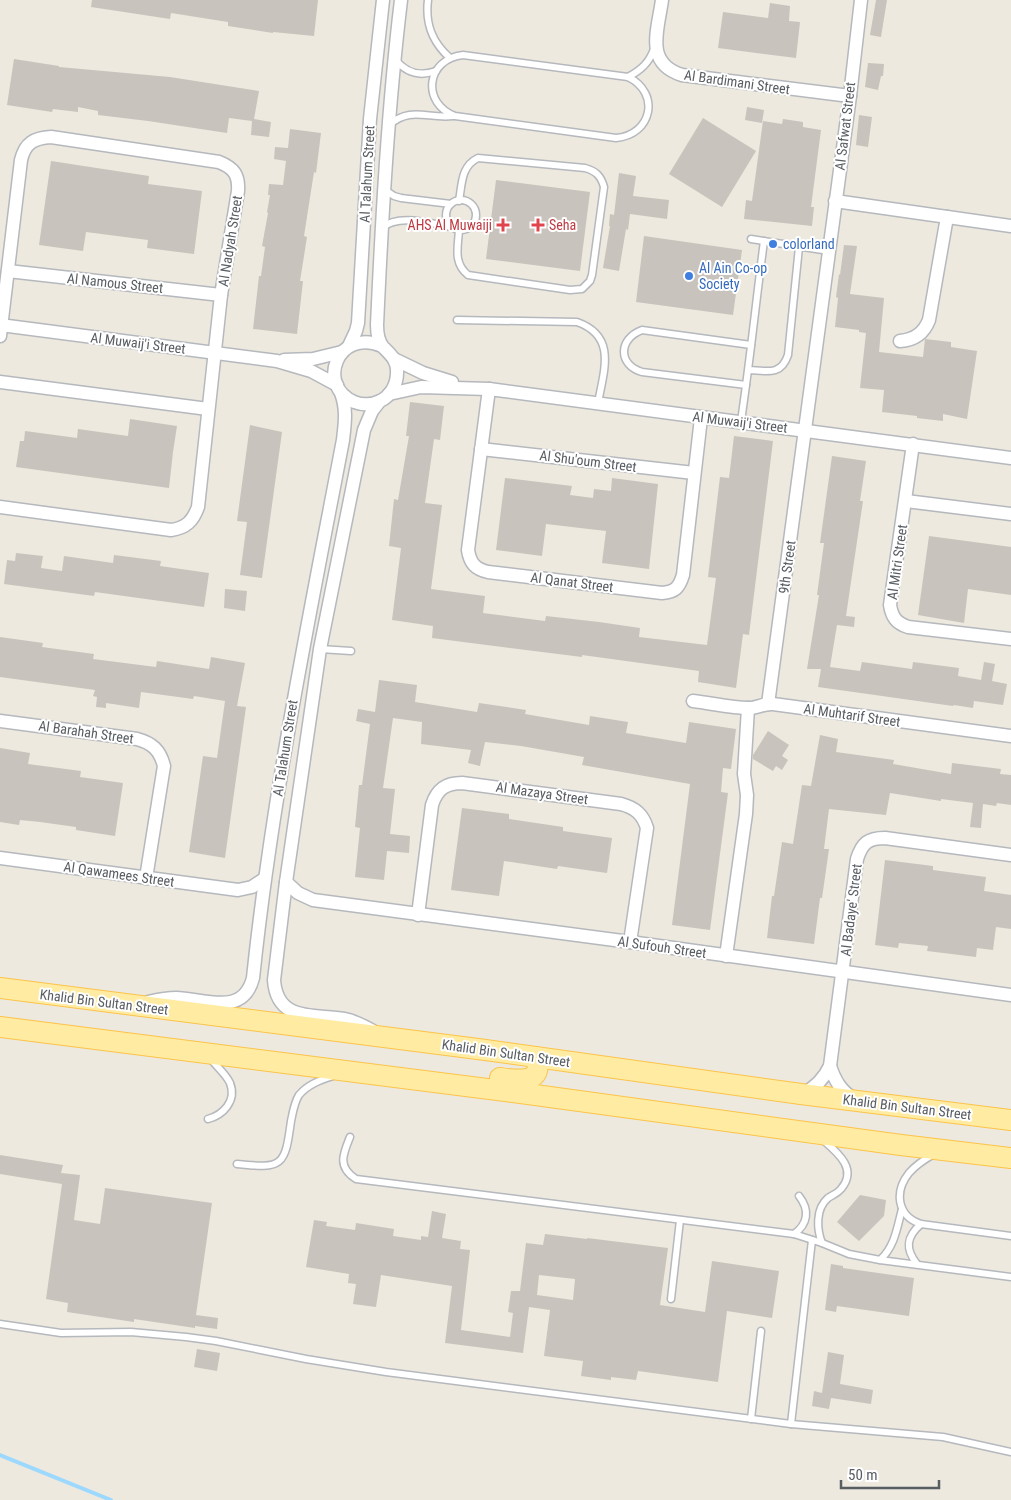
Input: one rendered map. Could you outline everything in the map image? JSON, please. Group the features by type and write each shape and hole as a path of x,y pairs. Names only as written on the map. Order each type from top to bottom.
{"main road":[{"name":"Khalid Bin Sultan Street","path":"0,988 1011,1120"},
{"path":"0,1002 72,1010 84,1009 107,1002"},
{"path":"0,1027 1011,1158"},
{"path":"411,1080 450,1073 522,1080 529,1079 537,1070 538,1063 536,1057"}],"street":[{"name":"Al Talahum Street","path":"346,349 356,331 358,323 370,119 383,0"},
{"name":"Al Talahum Street","path":"382,346 377,332 381,229 388,126 401,0"},
{"name":"Al Bardimani Street","path":"662,0 656,43 657,55 662,65 671,72 682,75 850,96"},
{"name":"Al Safwat Street","path":"805,430 861,0"},
{"name":"Al Nadyah Street","path":"0,329 21,160 23,152 34,140 51,137 219,162 228,165 235,172 238,182 222,295 198,507 195,516 189,524 171,530 0,507"},
{"path":"836,201 1011,226"},
{"path":"900,341 919,334 924,330 929,320 946,217"},
{"name":"Al Namous Street","path":"8,271 222,295"},
{"name":"Al Muwaij'i Street","path":"0,329 277,361 313,359 346,349"},
{"path":"366,342 382,346 394,359 398,371 396,384 390,394 379,402 369,404 358,404 349,400 339,389 334,374 336,362 346,349 357,343 366,342"},
{"name":"Al Muwaij'i Street","path":"394,359 423,373 468,388"},
{"name":"Al Muwaij'i Street","path":"277,361 311,372 339,389"},
{"path":"0,382 208,409"},
{"name":"Al Muwaij'i Street","path":"390,394 421,387 489,389 1011,458"},
{"name":"Al Talahum Street","path":"138,1007 162,999 175,998 229,1003 240,999 246,994 253,978 264,879 288,727 343,440 346,409 339,389"},
{"name":"Al Qanat Street","path":"489,389 468,550 473,566 488,572 662,593 670,593 676,589 683,576 701,418"},
{"name":"Al Talahum Street","path":"379,402 370,415 364,430 320,649 286,882 274,980 279,1000 293,1012 346,1019 366,1027 382,1037"},
{"name":"9th Street","path":"768,704 805,430"},
{"name":"Al Mitri Street","path":"913,444 890,605 891,612 900,624 908,627 1011,639"},
{"name":"Al Shu'oum Street","path":"481,449 694,473"},
{"path":"906,501 1011,514"},
{"name":"Al Muhtarif Street","path":"693,701 748,708 768,704 1011,736"},
{"path":"726,956 746,814 747,795 744,774 748,708"},
{"name":"Al Barahah Street","path":"0,721 137,739 147,742 155,748 161,756 164,766 146,878"},
{"name":"Al Mazaya Street","path":"418,915 432,805 435,795 442,787 452,783 462,783 622,804 631,806 638,812 644,819 647,828 630,942"},
{"name":"Al Badaye' Street","path":"801,1094 811,1090 819,1083 826,1075 830,1066 857,860 860,850 866,842 875,838 885,838 1011,855"},
{"name":"Al Qawamees Street","path":"0,858 238,890 252,886 264,879"},
{"name":"Al Sufouh Street","path":"286,882 298,893 313,900 1011,995"},
{"path":"238,890 251,897 260,908"},
{"name":"Al Sufouh Street","path":"283,914 296,904 313,900"},
{"path":"830,1066 838,1086 847,1095 858,1101"}],"lane":[{"path":"428,0 427,14 431,32 439,46 450,58"},
{"path":"628,77 647,64 656,43"},
{"path":"388,126 397,118 408,114 443,118 455,116 616,138 634,132 639,128 648,111 647,97 644,90 640,84 628,77 463,55 450,58 440,66 436,71 432,84 435,98 443,110 455,116"},
{"path":"395,59 401,66 418,74 436,71"},
{"path":"455,228 457,258 459,265 468,275 570,290 582,289 592,275 604,186 596,172 585,168 478,158 468,165 465,171 458,200"},
{"path":"384,190 400,198 451,204"},
{"path":"381,229 398,220 463,230 471,226 476,213 471,205 463,200 458,200 451,204 446,213 448,223 455,228"},
{"path":"751,239 829,251"},
{"path":"741,422 764,241"},
{"path":"749,370 772,372 780,369 786,363 799,246"},
{"path":"457,320 577,322 587,326 598,336 605,350 606,360 598,403"},
{"path":"746,385 642,372 635,370 629,365 625,359 624,352 625,344 629,338 634,333 642,330 750,345"},
{"path":"320,649 351,651"},
{"path":"206,1054 230,1083 232,1091 228,1106 216,1117 208,1119"},
{"path":"237,1164 269,1166 281,1160 287,1149 293,1108 300,1095 310,1085 347,1071"},
{"path":"814,1132 840,1155 847,1175 841,1190 828,1198 821,1210 818,1226 822,1243"},
{"path":"350,1137 344,1152 343,1162 349,1175 356,1179 794,1234 849,1254 880,1260 1011,1277"},
{"path":"943,1149 923,1160 908,1174 900,1192 899,1201 902,1209 911,1220 921,1224 1011,1236"},
{"path":"794,1234 805,1224 807,1216 804,1202 799,1196"},
{"path":"880,1260 894,1241 902,1209"},
{"path":"671,1299 680,1220"},
{"path":"917,1264 911,1257 908,1248 914,1230 921,1224"},
{"path":"791,1424 812,1240"},
{"path":"0,1324 61,1333 131,1332 216,1340 349,1367 791,1424 943,1437 1011,1452"},
{"path":"751,1419 761,1331"}],"building":[{"path":"92,0 318,0 314,36 273,33 228,26 228,22 171,13 170,19 91,7"},
{"path":"876,0 887,0 881,37 870,35"},
{"path":"770,3 790,6 789,21 800,22 796,58 718,48 723,12 768,18"},
{"path":"14,59 59,67 170,77 259,91 254,119 271,122 269,137 251,135 252,121 229,118 227,133 98,115 98,111 78,107 78,112 53,109 52,112 7,105"},
{"path":"868,63 884,64 883,76 881,76 878,90 865,87"},
{"path":"747,107 764,110 762,123 745,120"},
{"path":"859,115 872,117 868,147 856,145"},
{"path":"703,118 756,151 722,207 669,174"},
{"path":"783,119 803,122 803,127 821,130 811,207 814,207 812,226 744,219 746,200 752,201 763,121 782,124"},
{"path":"290,129 321,133 316,173 314,172 304,236 307,237 300,281 303,281 297,334 253,329 259,276 261,276 265,247 262,246 268,213 269,184 283,185 286,161 274,159 275,147 288,148"},
{"path":"51,161 149,176 148,184 202,191 194,254 147,248 148,240 86,232 83,251 39,245"},
{"path":"619,173 636,176 633,196 669,200 667,219 630,214 619,271 603,268 610,226 610,214 614,215"},
{"name":"Seha","path":"496,180 590,192 580,271 486,259"},
{"name":"Al Ain Co-op Society","path":"644,236 742,250 733,315 636,302"},
{"path":"844,245 857,246 850,294 884,298 879,352 923,357 925,339 951,342 951,347 977,351 967,419 943,414 943,421 882,412 884,390 860,388 866,333 859,332 859,330 835,327 838,298 836,297"},
{"path":"410,402 444,406 440,440 434,439 425,503 442,505 431,589 485,596 483,613 545,621 546,616 599,622 640,628 639,637 707,645 716,578 708,577 720,477 729,478 734,436 773,441 749,635 743,634 736,688 698,682 699,671 582,655 582,657 432,638 433,626 392,620 401,548 389,546 394,499 398,500 409,436 406,436"},
{"path":"130,419 177,426 169,488 16,467 20,441 24,441 25,431 77,438 78,429 128,436"},
{"path":"250,425 282,432 262,578 240,575 247,522 237,521"},
{"path":"832,456 866,461 860,501 863,501 846,616 855,617 854,627 837,625 830,667 860,671 862,662 912,669 913,662 959,668 958,676 981,680 984,662 995,664 992,681 1007,684 1003,705 974,701 973,708 818,687 821,669 807,669 819,595 817,595 824,543 820,543"},
{"path":"505,478 572,486 570,495 593,498 594,489 611,491 612,478 658,484 649,569 602,563 606,531 546,524 542,556 496,550"},
{"path":"929,536 1011,547 1011,595 968,589 964,623 918,615"},
{"path":"16,553 43,556 41,568 62,571 64,556 113,563 114,555 161,561 160,566 209,573 204,607 95,592 94,596 4,584 7,560 15,561"},
{"path":"225,589 247,591 245,611 224,608"},
{"path":"0,637 43,643 42,647 94,654 93,659 156,667 157,661 209,669 211,657 245,663 237,706 246,707 225,858 189,852 203,756 217,758 225,701 194,696 193,699 141,692 139,708 106,703 106,708 96,707 97,697 93,696 95,690 0,677"},
{"path":"379,680 417,685 415,702 477,712 479,703 526,710 525,714 589,725 590,716 628,722 626,733 686,743 689,722 736,729 731,769 723,768 721,792 728,793 710,930 672,925 690,784 582,765 584,757 485,742 480,766 468,763 471,750 421,744 422,722 393,718 383,788 395,789 390,834 410,836 409,853 387,851 384,880 355,877 360,828 355,827 359,785 362,785 370,724 356,721 358,709 375,712"},
{"path":"768,731 789,745 782,756 788,760 782,770 776,766 773,771 753,759 753,755"},
{"path":"820,735 838,739 836,752 894,760 893,764 951,774 952,763 1001,769 1000,774 1011,775 1011,805 997,803 996,806 983,804 981,828 970,827 973,803 941,799 941,801 890,793 886,815 829,809 824,849 829,849 814,944 767,938 772,896 774,896 782,842 793,844 802,785 811,786"},
{"path":"0,748 30,753 28,764 81,771 80,777 123,783 115,836 76,830 76,827 40,822 20,820 19,825 0,822"},
{"path":"462,808 509,814 509,819 563,827 563,831 612,838 607,873 558,866 557,869 504,861 499,896 451,890"},
{"path":"885,860 933,866 933,870 986,877 984,891 1011,895 1011,929 996,927 993,950 977,948 976,957 927,951 928,946 899,943 898,948 875,945"},
{"path":"0,1155 63,1165 61,1173 80,1175 74,1220 100,1224 105,1188 212,1203 196,1315 218,1318 217,1329 195,1326 195,1328 134,1319 134,1322 67,1312 68,1303 46,1299 62,1184 0,1174"},
{"path":"860,1195 886,1200 884,1216 859,1241 837,1222"},
{"path":"432,1211 446,1214 442,1238 461,1241 460,1249 470,1250 461,1330 510,1337 513,1313 508,1312 511,1291 520,1291 526,1243 543,1245 545,1234 668,1248 660,1305 705,1312 712,1261 779,1271 772,1318 727,1311 718,1382 638,1371 636,1380 611,1377 611,1380 581,1376 583,1361 544,1356 550,1310 529,1307 523,1353 445,1343 452,1286 381,1275 376,1307 353,1304 356,1284 348,1283 349,1274 306,1267 314,1220 327,1222 326,1226 355,1230 356,1223 394,1229 393,1236 421,1240 421,1236 428,1237","holes":["539,1275 575,1279 573,1300 537,1295"]},
{"path":"831,1264 843,1266 843,1268 914,1278 909,1316 837,1306 836,1312 825,1310"},
{"path":"197,1349 220,1353 217,1371 194,1367"},
{"path":"828,1352 844,1355 840,1384 873,1390 871,1404 831,1398 829,1409 812,1406 814,1391 822,1393"}],"waterway":[{"path":"0,1455 111,1500"}],"place":[{"name":"AHS Al Muwaiji","path":"503,225"},
{"name":"Seha","path":"538,225"},
{"name":"colorland","path":"773,244"},
{"name":"Al Ain Co-op Society","path":"689,276"}]}
